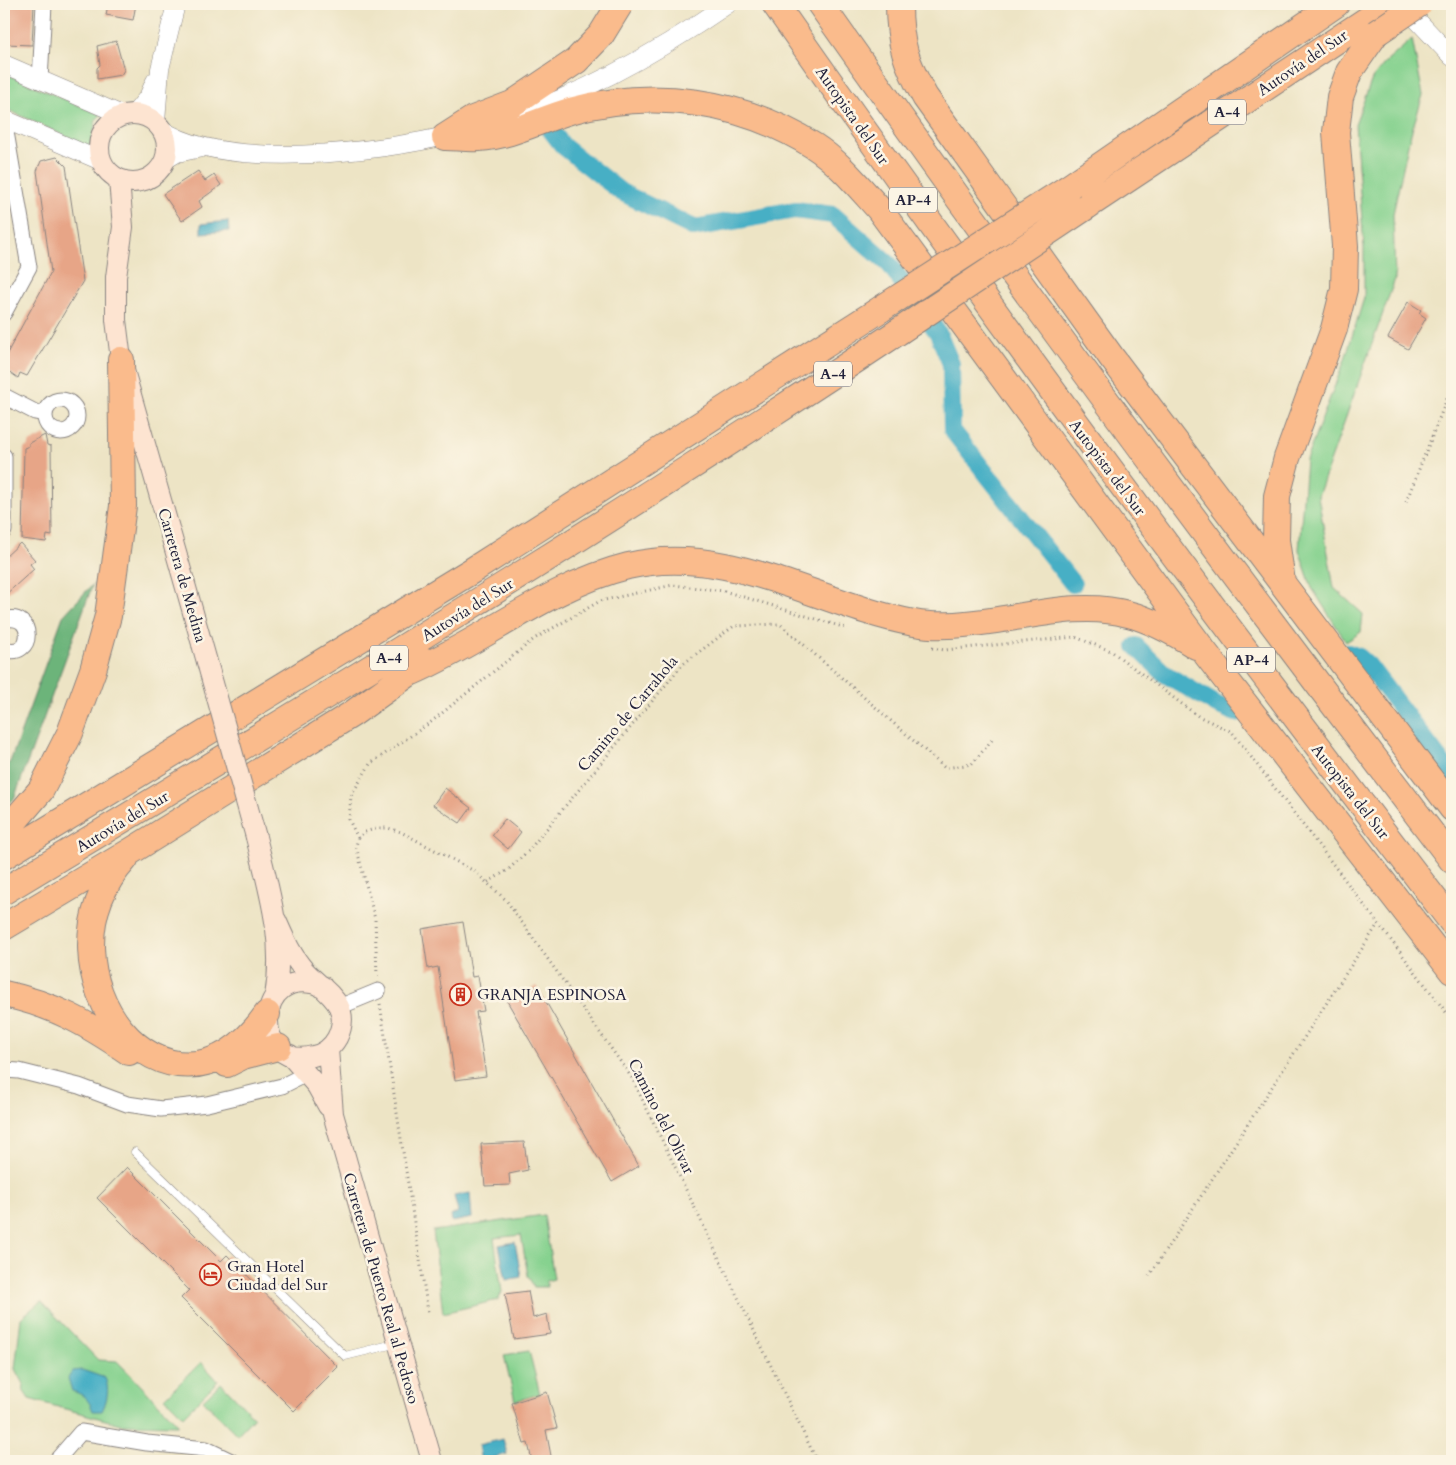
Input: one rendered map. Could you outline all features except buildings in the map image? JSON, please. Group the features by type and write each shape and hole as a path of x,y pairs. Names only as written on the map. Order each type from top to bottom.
{"highway":[{"path":"445,137 473,119 512,104 576,61 601,35 620,4"},
{"name":"Autopista del Sur","path":"775,4 1066,410 1250,658 1452,922"},
{"name":"AP-4","path":"820,4 1092,382 1282,638 1452,860"},
{"path":"899,4 899,31 908,66 924,97 1112,358 1282,586 1452,808"},
{"name":"A-4","path":"1320,12 1336,4"},
{"name":"A-4","path":"1371,26 1390,4"},
{"path":"1282,586 1276,540 1277,496 1287,458 1334,329 1344,289 1345,246 1336,132 1340,97 1349,72 1371,26 1419,4"},
{"name":"Autovía del Sur","path":"4,856 473,570 1068,188 1320,12"},
{"name":"Autovía del Sur","path":"4,891 314,705 665,484 1087,206 1371,26"},
{"path":"445,137 478,138 493,136 570,111 614,102 694,100 737,111 780,128 814,146 848,175 879,209 1203,650 1452,971"},
{"path":"4,833 41,790 70,733 93,670 108,616 123,506 122,360"},
{"path":"4,927 133,850 352,714 412,672 460,634 594,544 665,484"},
{"path":"412,672 446,658 545,598 588,579 629,566 670,562 710,564 755,573 883,615 916,623 949,625 1066,610 1100,609 1128,614 1161,627 1203,650"},
{"path":"133,850 116,869 105,886 98,901 91,938 95,976 100,996 109,1015 122,1032 136,1046 160,1060 175,1065 191,1064 209,1060 231,1050 256,1029 271,1005"},
{"path":"4,994 54,1007 83,1022 157,1068 176,1073 211,1069 243,1056 284,1051"}],"main road":[{"path":"128,114 158,125 167,149 165,160 155,175 139,182 119,180 111,175 101,161 98,150 102,133 112,120 128,114"},
{"name":"Carretera de Medina","path":"119,180 123,227"},
{"name":"Carretera de Medina","path":"139,182 123,227 116,277 116,320 122,360 256,837 276,920"},
{"path":"276,920 289,948 304,970 335,998 339,1007 341,1030 336,1041 328,1049 310,1057 284,1051"},
{"path":"276,920 279,975 271,1005 269,1032 284,1051 308,1074 333,1114"},
{"path":"271,1005 282,989 300,982 322,986"},
{"path":"328,1049 333,1114"},
{"name":"Carretera de Puerto Real al Pedroso","path":"333,1114 432,1461"}],"street":[{"path":"40,80 44,4"},
{"path":"4,64 128,114 148,97 160,69 176,4"},
{"path":"160,69 158,125 174,138 204,148 258,153 352,153 445,137 517,116 560,99 653,52 728,4"},
{"path":"1402,4 1452,57"},
{"path":"4,312 29,267 11,192 4,119 101,161"},
{"path":"165,160 177,153 204,148"},
{"path":"4,396 35,412 45,414"},
{"path":"4,456 4,531"},
{"path":"4,620 9,618 20,621 27,629 28,635 27,640 20,649 10,651 4,649"},
{"path":"339,1007 378,991"},
{"path":"4,1070 19,1071 78,1086 127,1104 161,1109 207,1104 282,1086 308,1074"},
{"path":"56,1461 81,1432 206,1449 231,1461"}],"lane":[{"path":"135,1152 345,1356 398,1343"}],"path":[{"path":"1406,502 1452,386"},
{"path":"428,1312 378,991 374,919 356,846 358,838 349,820 352,796 370,764 431,722 534,639 600,601 673,585 724,591 851,629"},
{"name":"Camino de Carrahola","path":"488,882 508,870 530,850 684,664 734,626 780,624 945,768 972,764 992,740"},
{"path":"925,646 945,650 1075,637 1111,651 1198,716 1232,732 1452,1020"},
{"name":"Camino del Olivar","path":"358,838 365,832 388,828 474,871 506,900 632,1078 817,1461"},
{"path":"1149,1276 1378,924"}],"green space":[{"path":"1412,39 1423,95 1409,140 1393,214 1395,279 1318,496 1334,588 1363,614 1361,632 1346,642 1312,588 1299,550 1306,460 1345,359 1364,298 1364,248 1355,124 1372,79 1384,64"},
{"path":"4,73 101,115 96,120 91,148 4,108"},
{"path":"93,584 14,799 4,808 4,767 10,762 63,616"},
{"path":"544,1215 554,1279 546,1281 548,1287 534,1287 528,1276 521,1235 494,1238 502,1292 498,1300 443,1313 433,1231"},
{"path":"41,1301 98,1360 117,1361 179,1425 120,1424 29,1399 23,1390 24,1386 15,1369 21,1318"},
{"path":"529,1351 540,1394 515,1401 504,1355"},
{"path":"201,1362 218,1381 183,1416 165,1398"},
{"path":"221,1383 254,1417 237,1435 203,1400"}],"water":[{"path":"228,221 229,231 201,233 201,224"},
{"path":"470,1193 472,1218 452,1222 451,1216 458,1212 454,1196"},
{"path":"515,1242 521,1277 506,1280 499,1245"},
{"path":"82,1370 105,1378 107,1395 102,1411 93,1411 86,1398 72,1391 68,1378 73,1371"},
{"path":"503,1439 507,1454 481,1461 478,1445"}],"waterway":[{"path":"550,129 563,146 621,192 694,228 795,210 833,215 890,265 938,333 951,364 952,430 1073,584"},
{"path":"1136,646 1165,674 1217,705 1236,713"},
{"path":"1348,653 1359,657 1368,665 1452,776"}],"place":[{"name":"GRANJA ESPINOSA","path":"461,994"},
{"name":"Gran Hotel Ciudad del Sur","path":"211,1275"}]}
